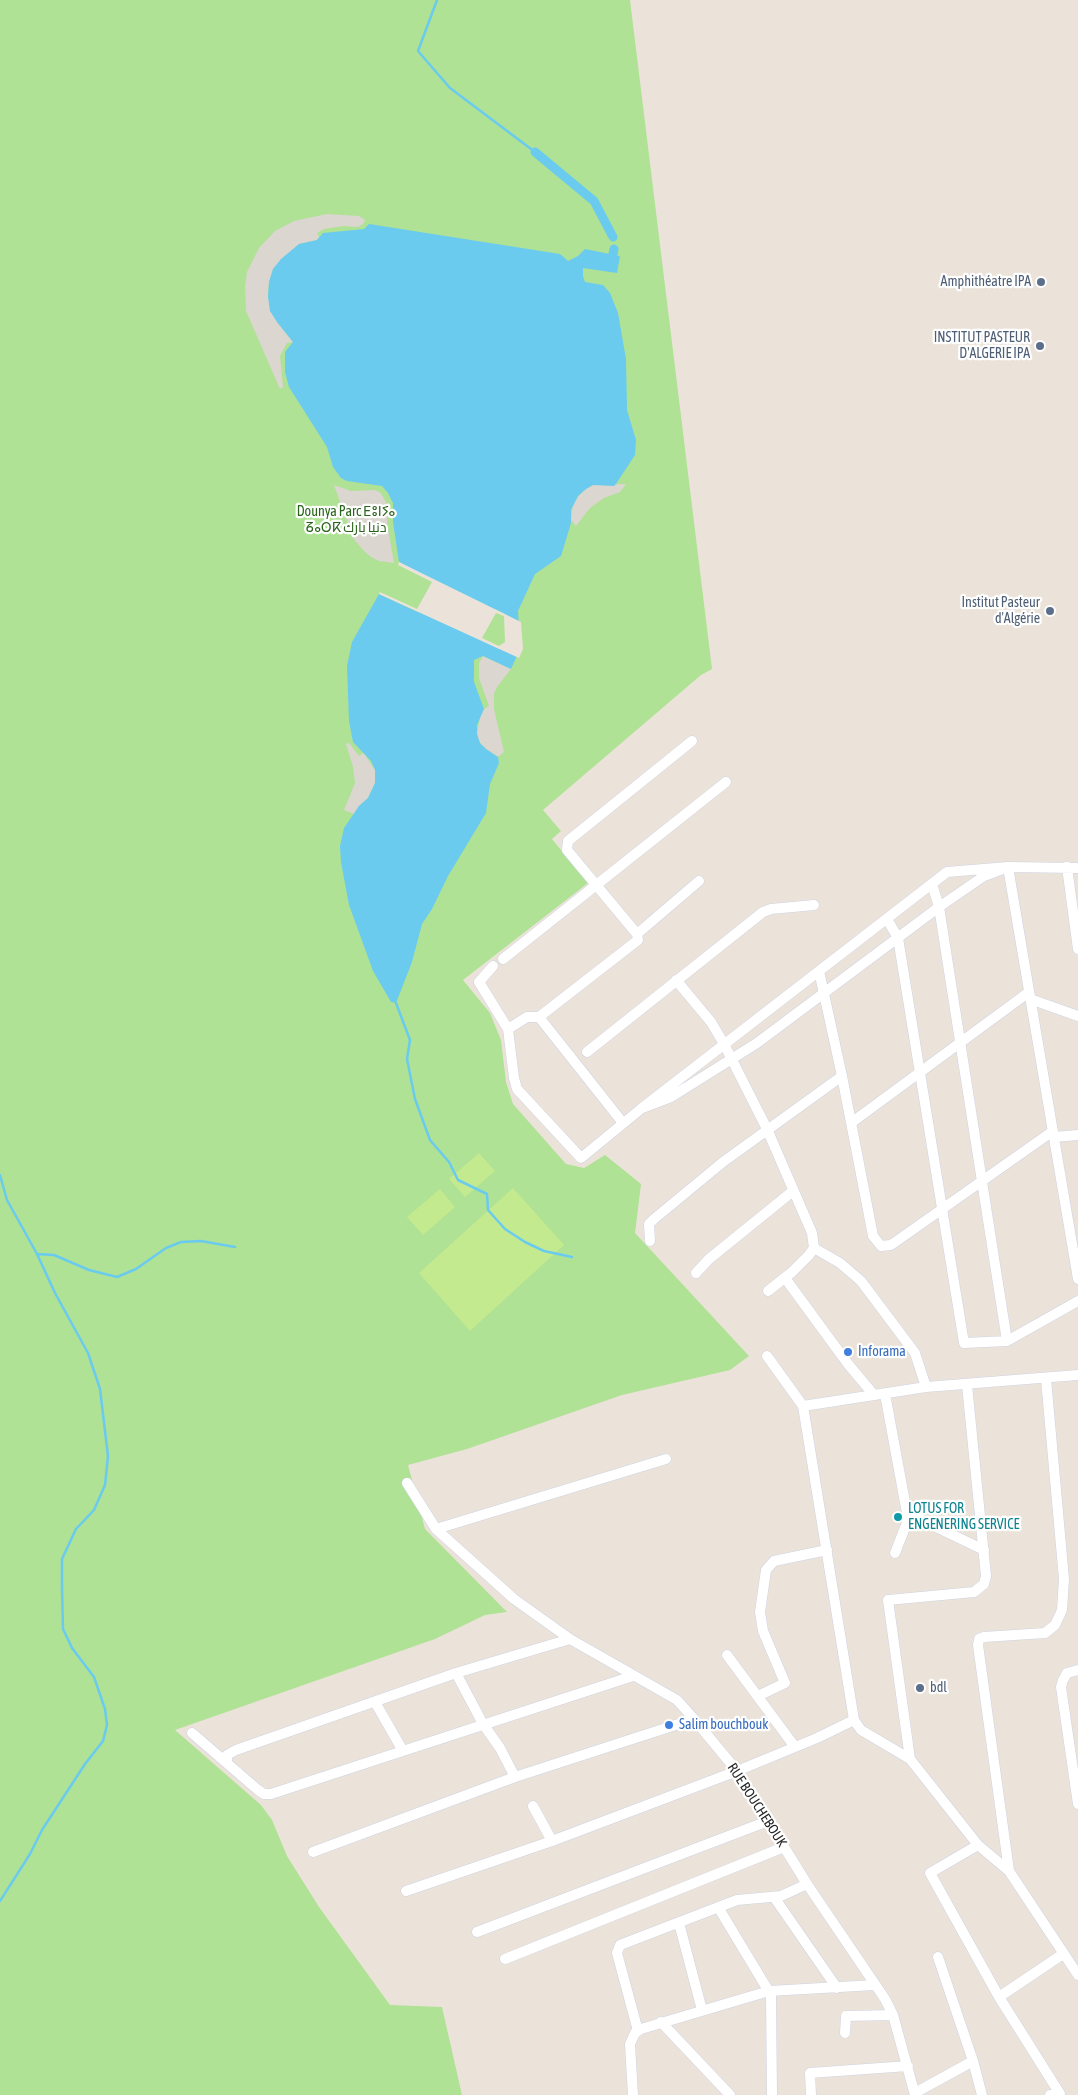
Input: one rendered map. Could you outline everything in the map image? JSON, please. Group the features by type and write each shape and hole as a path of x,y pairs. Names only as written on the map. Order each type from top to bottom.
{"street":[{"path":"508,1028 527,1017 539,1017 638,940 637,934 567,850 568,841 692,741"},
{"path":"503,959 726,782"},
{"path":"642,1108 671,1097 757,1043 939,907 984,876 1008,867"},
{"path":"1008,867 1078,1279"},
{"path":"493,966 479,982 508,1028 517,1089 578,1157 584,1157 642,1108 947,872 1008,867 1073,868 1078,949"},
{"path":"637,934 699,881"},
{"path":"932,884 939,907 1007,1341"},
{"path":"587,1052 763,912 771,909 814,905"},
{"path":"887,920 898,938 964,1343 1007,1341 1078,1301"},
{"path":"819,971 842,1076 872,1236 881,1246 892,1245 981,1180 1053,1134 1078,1135"},
{"path":"676,980 710,1022 724,1044 767,1129 812,1233 814,1248"},
{"path":"1029,996 1078,1016"},
{"path":"850,1123 959,1042 1029,996"},
{"path":"539,1017 623,1124"},
{"path":"650,1241 649,1224 654,1219 723,1162 842,1076"},
{"path":"696,1272 709,1258 792,1190"},
{"path":"768,1291 785,1278 814,1248"},
{"path":"814,1248 840,1263 861,1281 914,1353 926,1388"},
{"path":"785,1278 848,1364 874,1395"},
{"path":"767,1356 802,1406 854,1720 861,1730 910,1759 978,1845 1009,1871 1078,1975"},
{"path":"802,1406 926,1388 1078,1375"},
{"path":"1009,1871 978,1645 979,1639 984,1637 1045,1633 1055,1625 1062,1610 1064,1579 1046,1379"},
{"path":"910,1759 888,1600 974,1592 984,1584 986,1576 967,1385"},
{"path":"885,1394 907,1514 984,1550"},
{"path":"436,1529 666,1459"},
{"name":"RUE BOUCHEBOUK","path":"407,1483 436,1529 514,1599 570,1640 677,1700 694,1719 737,1771 807,1884 885,1999 893,2015 915,2094"},
{"path":"895,1553 910,1515"},
{"path":"758,1696 785,1683 763,1631 760,1612 766,1570 774,1561 827,1550"},
{"path":"227,1763 228,1755 236,1750 456,1673 570,1640"},
{"path":"727,1656 795,1747"},
{"path":"1078,1670 1067,1674 1062,1680 1061,1687 1078,1804"},
{"path":"456,1673 483,1724 500,1748 514,1777"},
{"path":"192,1734 258,1790 264,1794 271,1794 633,1676"},
{"path":"375,1702 403,1751"},
{"path":"313,1852 514,1777 694,1719"},
{"path":"406,1891 552,1841 737,1771 854,1720"},
{"path":"533,1806 552,1841"},
{"path":"477,1932 768,1822"},
{"path":"978,1845 930,1873 999,1998 1060,2094 1050,2095"},
{"path":"506,1959 784,1847"},
{"path":"638,2030 617,1953 618,1947 623,1943 718,1907 746,1898 774,1897 807,1884"},
{"path":"774,1897 837,1988"},
{"path":"718,1907 769,1991 772,2003 772,2095"},
{"path":"679,1923 702,2010"},
{"path":"999,1998 1063,1954"},
{"path":"938,1957 982,2095"},
{"path":"633,2095 630,2044 632,2036 638,2030 769,1991 875,1985"},
{"path":"845,2033 846,2016 893,2015"},
{"path":"661,2022 730,2095"},
{"path":"915,2094 973,2062"},
{"path":"811,2095 810,2073 908,2066"}],"green space":[{"name":"Dounya Parc ⴹⵓⵏⵢⴰ ⵒⴰⵔⴽ دنيا بارك","path":"0,0 630,0 712,669 701,675 543,810 561,831 552,839 588,883 463,980 490,1013 501,1040 506,1082 513,1104 566,1164 584,1168 605,1155 641,1184 635,1233 749,1356 730,1370 622,1395 467,1449 408,1465 425,1529 507,1612 485,1615 435,1639 175,1730 261,1805 272,1820 287,1856 319,1907 390,2005 442,2007 462,2095 0,2095"},
{"path":"479,1153 495,1171 465,1197 449,1179"},
{"path":"513,1188 564,1245 470,1331 419,1273"},
{"path":"440,1189 455,1207 423,1235 407,1217"}],"shaded area":[{"path":"327,214 359,216 365,220 358,227 343,226 324,229 317,233 319,237 317,240 299,244 273,269 269,282 268,297 277,322 293,342 287,343 280,356 283,387 280,389 246,311 245,286 247,272 259,248 275,231 294,221"},
{"path":"626,484 620,492 604,498 590,508 576,526 571,520 573,504 586,489 593,485"},
{"path":"334,485 351,491 375,490 381,493 388,506 387,523 394,563 379,561 371,557 353,538"},
{"path":"483,656 511,669 494,694 494,709 504,752 498,757 480,743 477,734 480,717 484,709 489,706 479,678 479,663"},
{"path":"349,743 359,756 363,753 365,755 375,770 375,783 368,798 359,806 354,814 344,810 355,783 353,767 346,744"}],"water":[{"path":"369,224 560,254 568,261 578,256 585,249 620,256 617,273 583,268 583,276 585,282 603,285 610,293 618,313 626,359 627,410 636,440 635,455 614,486 593,485 578,496 571,510 571,523 561,556 535,574 518,611 520,649 511,669 483,656 474,660 474,682 484,709 477,725 477,734 480,743 498,757 499,763 490,784 486,813 422,924 412,962 396,1003 391,1002 373,971 349,905 341,862 340,846 344,828 359,806 368,798 375,783 375,770 371,761 353,742 349,721 347,666 352,642 379,594 418,612 435,581 399,562 393,522 393,503 382,486 347,481 341,478 333,467 327,447 289,387 285,372 285,352 293,342 270,311 268,297 269,282 273,269 281,259 299,244 317,240 323,233 364,229","holes":["495,609 507,615 506,645 499,649 479,639"]}],"pier":[{"path":"399,562 521,622 523,649 519,658 379,594 380,592 417,609 432,582 398,565","holes":["496,613 504,616 505,642 499,646 482,638"]}],"waterway":[{"path":"437,0 418,51 450,88 535,152"},
{"path":"535,152 594,201 613,237"},
{"path":"613,254 614,249"},
{"path":"396,1003 410,1040 407,1059 415,1099 430,1140 449,1162 458,1180 487,1194 488,1210 505,1229 544,1251 572,1257"},
{"path":"0,1175 7,1200 88,1353 100,1389 108,1456 105,1485 94,1510 76,1529 62,1559 63,1629 72,1648 94,1677 105,1709 107,1725 103,1741 85,1764 42,1830 30,1854 0,1901"},
{"path":"37,1254 54,1255 89,1270 117,1277 136,1269 166,1248 181,1242 201,1241 235,1247"}],"place":[{"name":"Amphithéatre IPA","path":"1041,282"},
{"name":"INSTITUT PASTEUR D'ALGERIE IPA","path":"1040,346"},
{"name":"Institut Pasteur d'Algérie","path":"1050,611"},
{"name":"Inforama","path":"848,1352"},
{"name":"LOTUS FOR ENGENERING SERVICE","path":"898,1517"},
{"name":"bdl","path":"920,1688"},
{"name":"Salim bouchbouk","path":"669,1725"}]}
